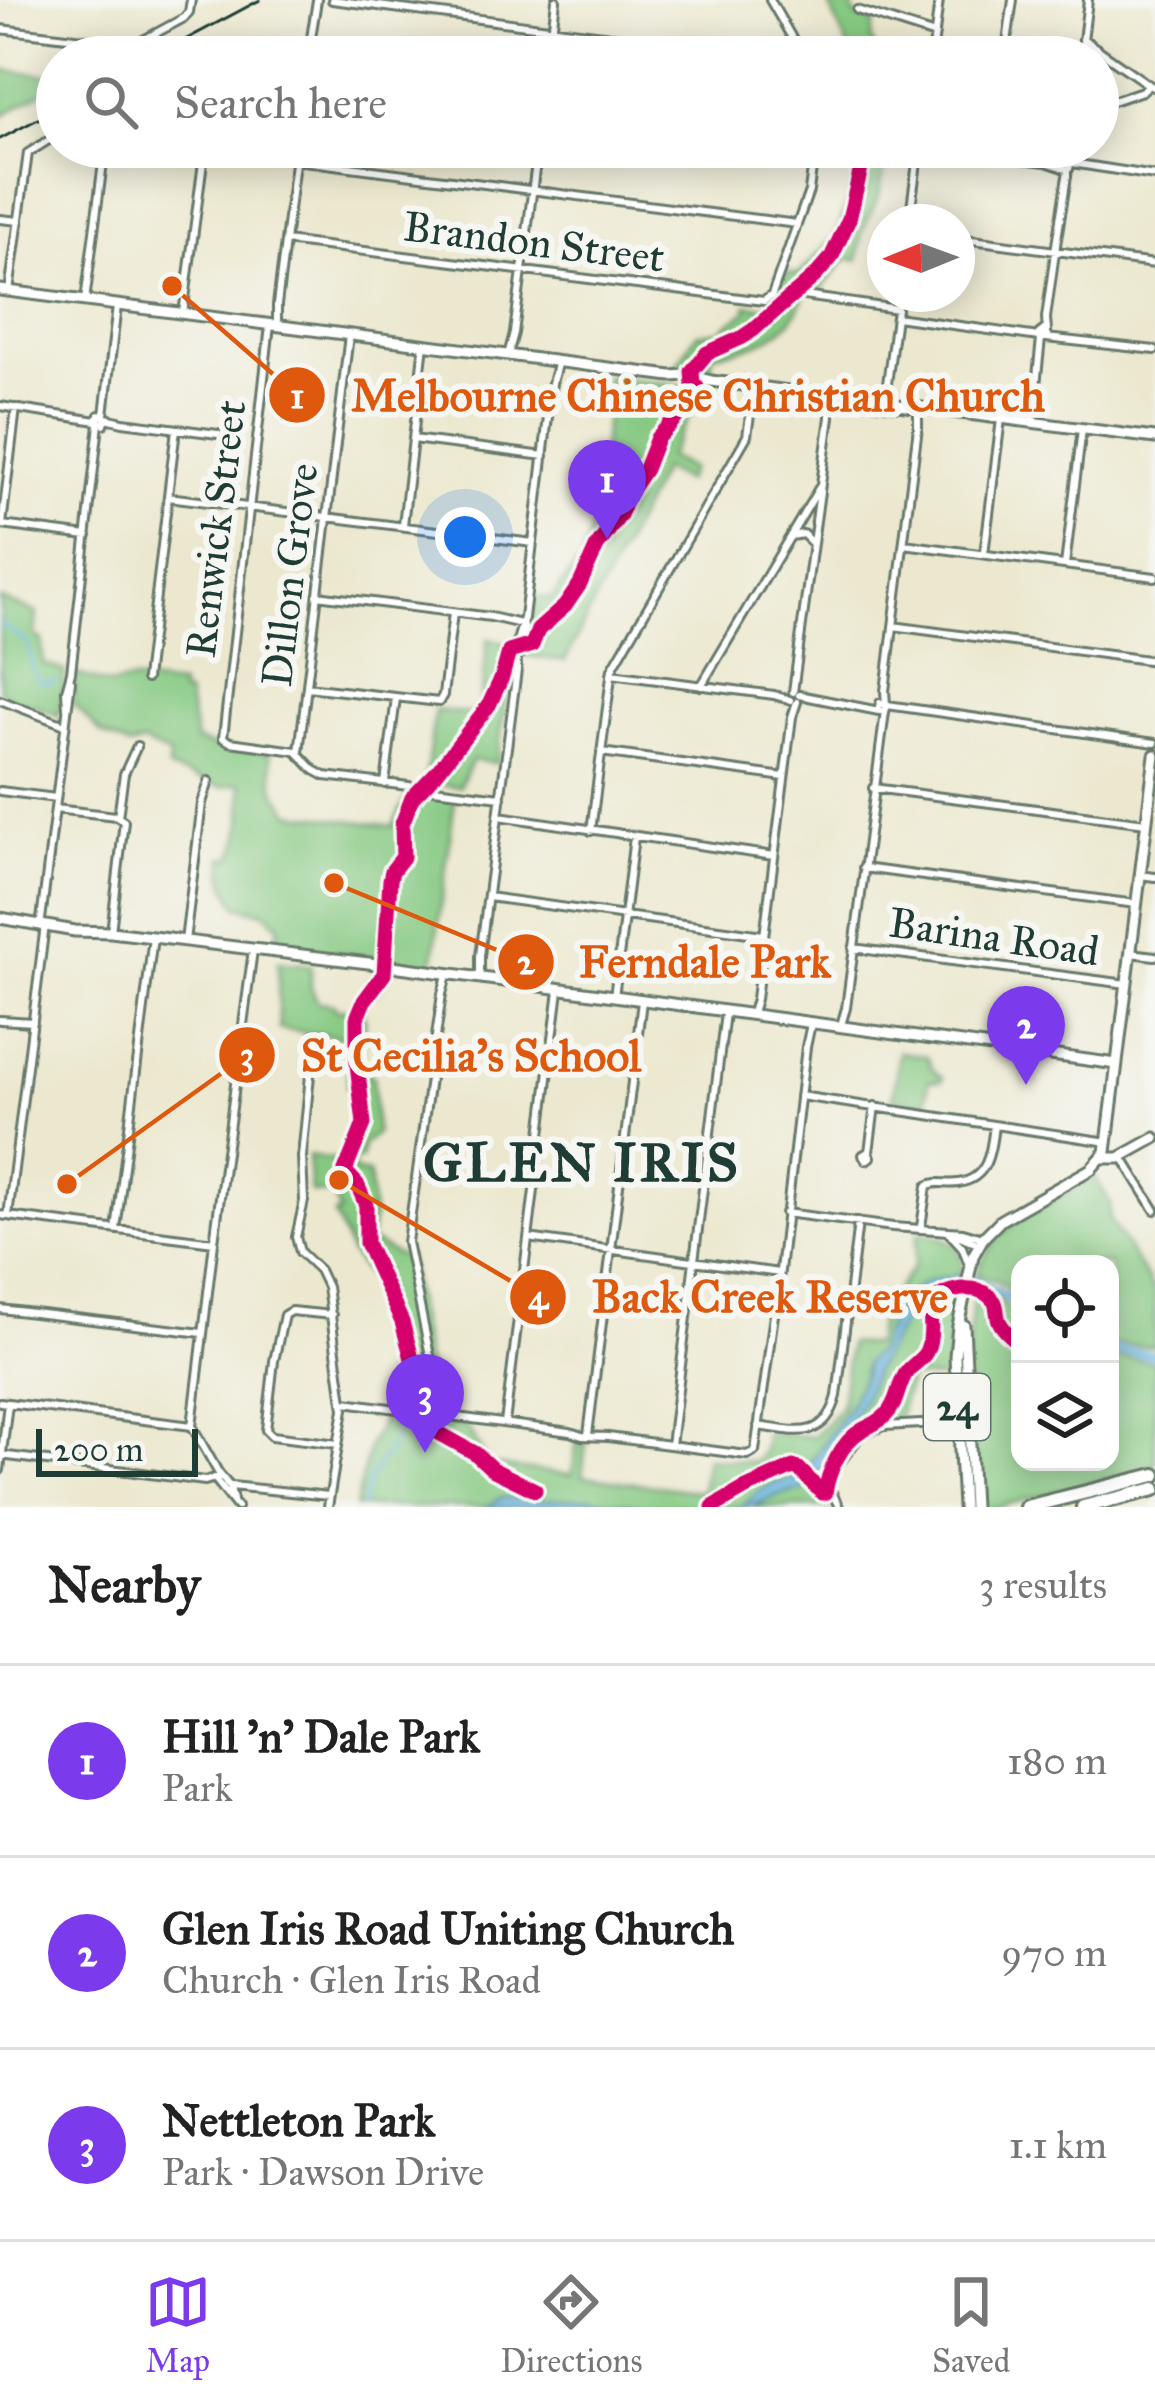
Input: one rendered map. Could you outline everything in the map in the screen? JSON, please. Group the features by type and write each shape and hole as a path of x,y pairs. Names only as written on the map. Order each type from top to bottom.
{"highway":[{"path":"1026,1507 1155,1475"},
{"path":"1083,1507 1155,1489"}],"main road":[{"path":"5,291 1155,439"},
{"path":"1103,1159 1155,755"},
{"path":"1,918 1117,1064"},
{"path":"40,923 111,932"},
{"path":"981,1241 1006,1216 1103,1159 1122,1157 1155,1138"},
{"name":"24","path":"973,1507 955,1356 969,1271 981,1241"},
{"name":"24","path":"963,1421 963,1507"}],"street":[{"path":"151,36 184,18 191,0"},
{"path":"311,36 317,0"},
{"path":"332,0 608,36"},
{"path":"552,36 556,0"},
{"path":"770,0 791,36"},
{"path":"857,10 934,35 939,0"},
{"path":"1008,36 1013,0"},
{"path":"1084,36 1088,3"},
{"path":"0,29 59,36"},
{"path":"1119,64 1152,86 1119,99"},
{"path":"5,291 28,153 36,148"},
{"path":"85,301 102,168"},
{"path":"183,314 202,168"},
{"name":"Renwick Street","path":"294,168 222,732 224,740 298,752"},
{"path":"358,168 798,224 813,168"},
{"path":"511,355 535,168"},
{"path":"912,204 917,168"},
{"path":"1032,423 1066,168"},
{"path":"1086,168 1155,176"},
{"path":"0,219 19,221"},
{"name":"Brandon Street","path":"285,241 764,302 772,295 798,224"},
{"path":"975,240 1155,264"},
{"path":"804,296 1155,350"},
{"path":"115,305 65,694 32,1024 4,1216 214,1242"},
{"path":"884,404 897,313"},
{"name":"Dillon Grove","path":"298,752 349,335"},
{"path":"403,527 424,344"},
{"path":"477,978 554,361"},
{"path":"591,831 611,674 746,439 754,386"},
{"path":"754,1017 832,397"},
{"path":"0,406 218,434"},
{"path":"16,408 2,525 88,536"},
{"path":"843,1029 921,408"},
{"path":"984,554 1001,418"},
{"path":"146,679 176,429"},
{"path":"1065,565 1082,429"},
{"path":"413,440 544,456"},
{"path":"701,686 821,486"},
{"path":"168,496 533,543"},
{"path":"788,538 803,534 814,544"},
{"path":"904,544 1155,577"},
{"path":"317,595 523,622"},
{"path":"306,687 439,702 453,613"},
{"path":"893,626 1155,661"},
{"path":"611,674 1155,742"},
{"path":"385,784 396,698"},
{"path":"0,700 65,724"},
{"path":"111,932 124,826 118,817 124,774 137,746"},
{"path":"298,752 319,774 500,799"},
{"path":"601,752 784,777"},
{"path":"185,941 208,782"},
{"path":"873,788 1146,823"},
{"path":"0,791 56,798"},
{"path":"54,809 118,817"},
{"path":"498,818 774,856"},
{"path":"614,997 634,837"},
{"path":"863,868 1136,904"},
{"path":"1140,875 1155,878"},
{"path":"488,897 764,935"},
{"path":"116,1230 153,937"},
{"name":"Barina Road","path":"853,948 1126,985"},
{"path":"235,1503 191,1426 250,950"},
{"path":"1130,953 1155,956"},
{"path":"442,1415 406,1242 445,974"},
{"path":"505,1424 560,990"},
{"path":"588,1433 642,1001"},
{"path":"671,1445 725,1012"},
{"path":"0,1020 32,1024"},
{"path":"344,1404 746,1455 755,1451 808,1024"},
{"path":"314,1034 302,1161 305,1194 296,1237 300,1252 323,1276 344,1404 328,1507"},
{"path":"800,1096 1108,1142"},
{"path":"869,1153 875,1106"},
{"path":"921,1227 927,1186 936,1181 963,1182 980,1173 990,1157 994,1126"},
{"path":"1122,1157 1155,1210"},
{"path":"785,1213 921,1227 981,1241"},
{"path":"758,1426 808,1432 832,1410 858,1222"},
{"path":"946,1231 962,1247 969,1271"},
{"path":"528,1238 776,1272"},
{"path":"0,1309 202,1335"},
{"path":"332,1315 285,1313 266,1427 268,1434 338,1444"},
{"path":"0,1470 4,1402 191,1426"},
{"path":"838,1507 830,1488 832,1474 861,1435 884,1426 963,1421"},
{"path":"1,1455 205,1481 218,1478 230,1486 329,1496"},
{"path":"230,1486 235,1503"}],"green space":[{"path":"827,0 850,0 855,16 874,22 872,36 843,36"},
{"path":"0,70 36,74 36,96 0,117"},
{"path":"859,168 885,168 875,204 867,204 858,260 846,259 819,292 804,291 793,318 770,337 713,353 710,373 675,368 696,334 724,330 746,312 747,305 775,304 786,273 800,274 836,234"},
{"path":"606,376 704,388 668,457 691,469 685,481 662,469 565,661 527,656 535,596 551,599 581,560 594,518"},
{"path":"0,599 37,613 35,636 42,640 43,664 65,671 59,716 0,691"},
{"path":"488,639 513,645 497,763 472,760 459,787 425,783 435,710 479,715"},
{"path":"77,674 109,685 135,681 180,686 180,693 187,694 196,741 270,753 275,791 291,813 393,826 408,793 455,799 433,965 276,945 279,925 264,912 237,906 224,877 224,857 231,858 241,831 241,783 220,787 168,769 169,755 143,743 130,747 101,733 73,704"},
{"path":"278,962 311,965 311,988 318,1002 334,1004 334,1009 351,1010 375,973 389,975 360,1011 365,1018 363,1062 373,1077 376,1133 363,1145 361,1159 354,1159 352,1171 369,1174 370,1241 407,1256 438,1407 394,1403 374,1285 351,1254 334,1215 340,1213 333,1195 311,1192 308,1156 339,1161 358,1126 355,1088 347,1087 351,1038 279,1029"},
{"path":"899,1052 927,1056 943,1078 929,1080 926,1103 893,1098"},
{"path":"1095,1177 1110,1202 1110,1220 1155,1292 1155,1347 1119,1345 1119,1255 1011,1255 1011,1291 976,1275 996,1241 1042,1205"},
{"path":"918,1233 952,1243 960,1255 961,1274 916,1288 888,1325 849,1406 800,1478 768,1487 741,1507 500,1498 487,1507 355,1507 369,1446 385,1415 466,1426 490,1465 572,1475 577,1441 586,1442 582,1476 701,1492 706,1458 755,1462 763,1452 766,1433 813,1437 841,1407 849,1343 874,1345 880,1313 914,1266"},
{"path":"959,1284 946,1379 910,1377 897,1420 872,1422 852,1433 820,1495 831,1507 754,1507 817,1477 910,1309 933,1291"},
{"path":"975,1286 1011,1310 1011,1471 1119,1471 1119,1357 1155,1362 1155,1466 997,1507 979,1507 967,1353"}],"water":[{"path":"961,1274 959,1284 933,1291 910,1309 812,1486 741,1507 768,1486 800,1478 849,1406 865,1363 878,1350 888,1325 916,1288"},
{"path":"500,1498 593,1498 651,1507 487,1507"}],"waterway":[{"path":"0,624 28,643 38,680 49,684 55,679"},
{"path":"948,1282 976,1281 1011,1299"},
{"path":"1119,1351 1155,1355"},
{"path":"362,1507 369,1480 394,1442 401,1419"}],"railway":[{"path":"192,36 260,0"},
{"path":"0,139 36,120"}],"cycle path":[{"path":"535,1490 492,1469 475,1453 437,1432 433,1402 416,1373 402,1322 366,1243 366,1205 345,1171 364,1124 357,1018 384,974 390,880 403,857 402,824 412,798 489,705 509,652 532,645 538,630 565,606 580,584 597,546 645,469 657,438 690,403 697,387 692,371 707,353 753,330 831,258 849,219 861,168"},
{"path":"713,1507 793,1467 825,1493 842,1450 855,1435 886,1415 906,1373 926,1352 931,1336 929,1305 943,1295 961,1289 987,1294 1011,1336"}],"place":[{"name":"Melbourne Chinese Christian Church","path":"172,286"},
{"name":"Hill 'n' Dale Park","path":"607,539"},
{"name":"Ferndale Park","path":"334,883"},
{"name":"Glen Iris Road Uniting Church","path":"1026,1085"},
{"name":"Back Creek Reserve","path":"339,1180"},
{"name":"St Cecilia's School","path":"67,1184"},
{"name":"Nettleton Park","path":"425,1453"}],"district":[{"name":"GLEN IRIS","path":"582,1163"}]}
